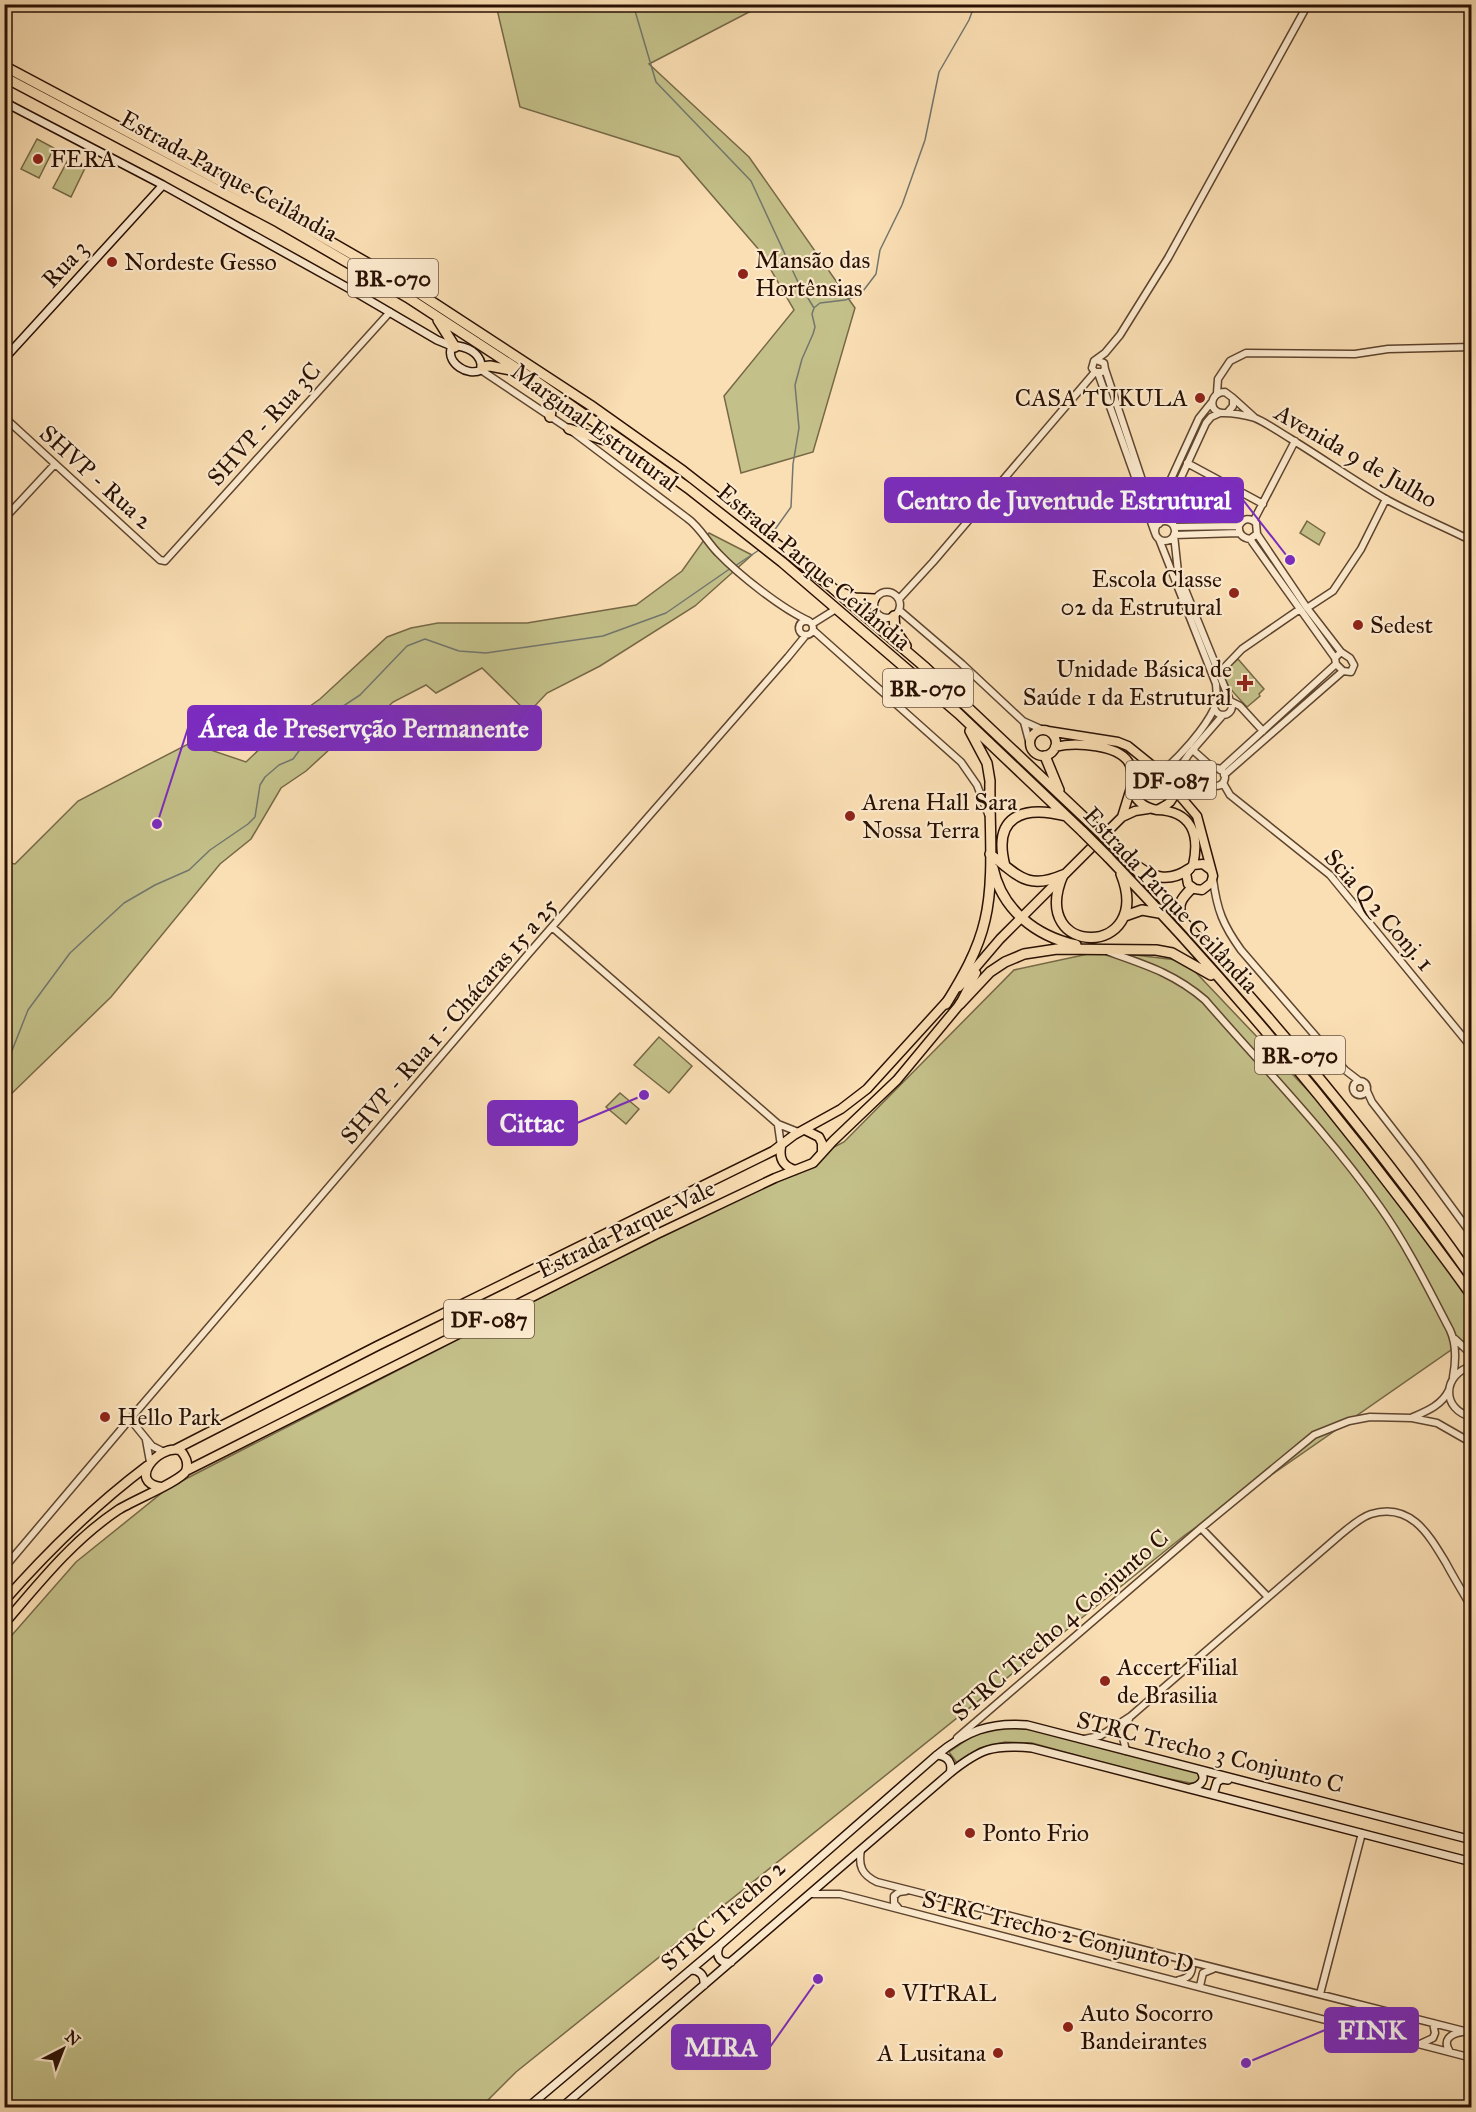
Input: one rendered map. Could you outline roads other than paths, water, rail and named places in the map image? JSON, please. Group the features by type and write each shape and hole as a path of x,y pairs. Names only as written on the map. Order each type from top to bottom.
{"highway":[{"name":"Estrada Parque Ceilândia","path":"4,66 282,214 437,304 590,405 673,464 829,585 926,668 1113,845 1181,919 1346,1109 1472,1278"},
{"name":"Estrada Parque Ceilândia","path":"4,77 278,222 432,314 632,448 688,488 766,550 959,714 1108,857 1224,983 1330,1108 1472,1296"},
{"path":"432,314 447,333 453,349"},
{"path":"481,368 499,367 529,377 546,393 552,405 550,417"},
{"path":"568,429 632,448"},
{"path":"829,585 855,598 874,599"},
{"path":"897,613 895,630 926,668"},
{"path":"946,1004 970,961 984,927 988,901 990,781 987,763 976,740 959,714"},
{"path":"1045,756 1061,795"},
{"path":"1005,866 1001,844 1002,834 1011,821 1023,814 1040,810 1067,817"},
{"path":"990,854 1013,874 1025,880 1037,882 1052,880 1063,875"},
{"path":"990,854 1001,891 1020,918 1033,928 1060,941 1105,950"},
{"path":"1125,858 1157,877 1176,876 1191,867"},
{"path":"1117,867 1127,893 1125,916"},
{"path":"1063,875 1056,889 1056,909 1065,927 1071,932 1087,938 1102,937 1114,929 1125,916 1142,910 1159,913"},
{"path":"1181,919 1178,908 1180,900 1192,888"},
{"path":"960,1004 990,972 1005,962 1041,950 1156,950 1172,953 1193,963 1224,983"}],"main road":[{"path":"4,102 163,185 453,349 465,347 471,350 480,360 481,368 472,373 460,368 452,360 453,349"},
{"name":"Rua 3","path":"4,359 163,185"},
{"path":"1046,730 1055,738 1055,747 1045,756 1034,752 1029,741 1032,734 1046,730 1118,742 1128,746 1158,769"},
{"path":"1055,747 1065,744 1080,745 1114,751 1130,765 1132,782"},
{"name":"DF-087","path":"781,1147 802,1131 841,1109 867,1089 946,1004 984,957 1063,875 1122,817 1135,811 1153,809 1169,803 1174,794 1173,785 1158,769 1143,768 1132,782 1122,817"},
{"name":"DF-087","path":"1132,782 1137,802 1153,809"},
{"path":"1153,809 1169,810 1179,814 1191,825 1196,852 1186,879 1192,888 1202,890 1211,883 1212,873 1197,816 1173,785"},
{"path":"1191,867 1203,864 1212,873"},
{"name":"DF-087","path":"795,1170 809,1166 897,1080 960,1004 984,957"},
{"path":"802,1131 819,1137 822,1143 822,1153"},
{"path":"781,1147 780,1155 783,1163 795,1170"},
{"name":"Estrada Parque Vale","path":"176,1449 781,1147"},
{"name":"Estrada Parque Vale","path":"186,1471 646,1240 795,1170"},
{"path":"176,1449 185,1456 186,1471"},
{"name":"DF-087","path":"4,1600 51,1549 96,1507 148,1464 176,1449"},
{"path":"148,1464 146,1474 149,1482 161,1487"},
{"name":"DF-087","path":"4,1624 81,1539 117,1511 173,1482 186,1471"},
{"name":"STRC Trecho 3 Conjunto C","path":"940,1753 973,1732 988,1726 1027,1725 1472,1840"},
{"name":"STRC Trecho 3 Conjunto C","path":"861,1850 950,1773 978,1753 1008,1746 1032,1748 1472,1862"},
{"path":"940,1753 949,1761 950,1773"},
{"name":"STRC Trecho 2","path":"527,2108 720,1945 940,1753"},
{"path":"1188,1788 1202,1783 1204,1777 1200,1770"},
{"path":"1213,1795 1217,1782 1222,1779 1243,1784 1257,1784"},
{"name":"STRC Trecho 2","path":"561,2108 861,1850"},
{"path":"720,1945 717,1951 720,1959 728,1963 733,1960"},
{"path":"690,1970 700,1972 704,1985"}],"street":[{"path":"1158,769 1173,763 1203,727 1214,709 1214,701 1217,698 1216,684 1095,371 1096,360 1128,322 1168,258 1308,4"},
{"name":"SHVP - Rua 3C","path":"165,561 390,312"},
{"path":"1217,393 1218,379 1230,361 1246,352 1355,354 1388,349 1472,347"},
{"path":"1105,352 1104,366 1150,508 1158,524"},
{"path":"1096,360 1104,366"},
{"path":"897,613 899,599 1086,381 1095,371 1104,366"},
{"name":"Marginal Estrutural","path":"481,368 568,429 694,523 722,557 793,614 811,625 962,762 982,795 990,824"},
{"path":"1173,785 1189,754 1223,715 1231,711 1231,700 1218,674 1178,572 1174,531 1176,490 1187,463 1206,423 1211,417 1224,413 1233,406 1233,399 1225,392 1218,379"},
{"path":"1157,536 1157,513 1160,503 1199,418 1217,393 1225,392"},
{"name":"Avenida 9 de Julho","path":"1233,399 1254,418 1295,441 1386,499 1472,541"},
{"path":"1211,403 1214,410 1224,413"},
{"name":"Avenida 9 de Julho","path":"1224,413 1254,418"},
{"name":"SHVP - Rua 2","path":"4,417 160,560 165,561"},
{"path":"1254,520 1295,441"},
{"path":"1187,463 1263,504"},
{"path":"4,519 55,464"},
{"path":"1218,674 1242,649 1334,591 1361,549 1386,499"},
{"path":"1150,508 1160,503"},
{"path":"1239,529 1245,519 1254,520 1258,526 1257,534 1343,672"},
{"path":"1158,524 1166,522 1174,531"},
{"path":"1174,531 1239,529"},
{"path":"1217,771 1343,672 1351,672 1354,665 1303,609 1250,539 1244,538 1239,529"},
{"path":"1157,536 1169,540 1174,531"},
{"path":"1250,539 1257,534"},
{"path":"897,613 886,618 878,615 873,608 874,599 880,592 889,591 899,599"},
{"path":"802,632 801,624 811,625 836,609"},
{"path":"897,613 962,664 1023,721 1046,730"},
{"path":"793,614 802,632 810,634 811,625"},
{"name":"SHVP - Rua 1 - Chácaras 15 a 25","path":"4,1568 552,927 796,647 802,632"},
{"path":"1217,771 1263,731 1336,661 1341,652"},
{"path":"1217,698 1225,696 1240,706 1263,731"},
{"path":"1214,709 1223,715"},
{"path":"1023,721 1029,741"},
{"path":"1194,748 1195,752 1217,771 1223,783"},
{"path":"1189,754 1193,754 1217,771"},
{"name":"Scia Q 2 Conj. 1","path":"1217,771 1207,776 1209,783 1215,786 1223,783 1230,795 1330,875 1472,1048"},
{"path":"1212,873 1221,920 1241,950 1345,1070 1365,1083 1371,1102 1472,1235"},
{"path":"1202,890 1216,902"},
{"path":"552,927 778,1125 802,1131"},
{"path":"1105,950 1155,967 1189,986 1205,1000 1335,1148 1380,1207 1418,1270 1455,1339 1472,1355"},
{"path":"1345,1070 1354,1092 1371,1102"},
{"path":"1353,1087 1354,1082 1358,1080"},
{"path":"1361,1096 1367,1091"},
{"path":"778,1125 781,1147"},
{"path":"1412,1418 1431,1409 1446,1396 1453,1377 1456,1359 1455,1339"},
{"path":"1453,1377 1463,1368 1472,1366"},
{"path":"1449,1389 1451,1403 1455,1409 1472,1417"},
{"name":"STRC Trecho 4 Conjunto C","path":"940,1753 1201,1528 1314,1435 1348,1421 1370,1417 1412,1418 1437,1423 1472,1443"},
{"path":"130,1419 156,1449 165,1453"},
{"path":"146,1439 148,1464"},
{"path":"1083,1739 1100,1736 1131,1716 1357,1522 1371,1515 1387,1512 1403,1515 1417,1522 1428,1534 1472,1608"},
{"path":"1201,1528 1268,1597"},
{"path":"1126,1751 1122,1733 1131,1716"},
{"path":"1320,1994 1362,1833"},
{"path":"861,1850 860,1866 869,1878 1469,2032"},
{"path":"900,1911 894,1903 894,1896 901,1891 910,1890"},
{"name":"STRC Trecho 2 Conjunto D","path":"810,1894 840,1894 1472,2058"},
{"path":"1176,1980 1188,1978 1191,1974 1192,1968 1184,1959"},
{"path":"1200,1986 1204,1972 1220,1969"},
{"path":"1419,2044 1433,2038 1435,2032 1432,2023"},
{"path":"1451,2053 1446,2046 1448,2038 1454,2034 1469,2032"}],"waterway":[{"path":"633,4 656,82 751,181 797,280 814,308 812,314 815,327 802,359 795,385 799,428 793,464 791,507 771,535"},
{"path":"815,307 820,303 845,300 860,295 876,274 880,250 902,205 925,140 939,72 969,20 975,4"},
{"path":"735,566 759,550"},
{"path":"4,1071 28,1010 70,953 124,903 155,885 189,870 210,850 248,824 255,817 260,785 265,777 279,765 293,759 322,720 360,695 407,646 425,639 459,651 486,653 603,636 666,613 731,568"}],"place":[{"name":"FERA","path":"38,159"},
{"name":"Nordeste Gesso","path":"112,262"},
{"name":"Mansão das Hortênsias","path":"743,274"},
{"name":"CASA TUKULA","path":"1200,398"},
{"name":"Centro de Juventude Estrutural","path":"1290,560"},
{"name":"Escola Classe 02 da Estrutural","path":"1234,593"},
{"name":"Sedest","path":"1358,625"},
{"name":"Unidade Básica de Saúde 1 da Estrutural","path":"1245,683"},
{"name":"Arena Hall Sara Nossa Terra","path":"850,816"},
{"name":"Área de Preservção Permanente","path":"157,824"},
{"name":"Cittac","path":"644,1095"},
{"name":"Hello Park","path":"105,1417"},
{"name":"Accert Filial de Brasilia","path":"1105,1681"},
{"name":"Ponto Frio","path":"970,1833"},
{"name":"MIRA","path":"818,1979"},
{"name":"VITRAL","path":"890,1993"},
{"name":"Auto Socorro Bandeirantes","path":"1068,2027"},
{"name":"A Lusitana","path":"998,2053"},
{"name":"FINK","path":"1246,2063"}]}
